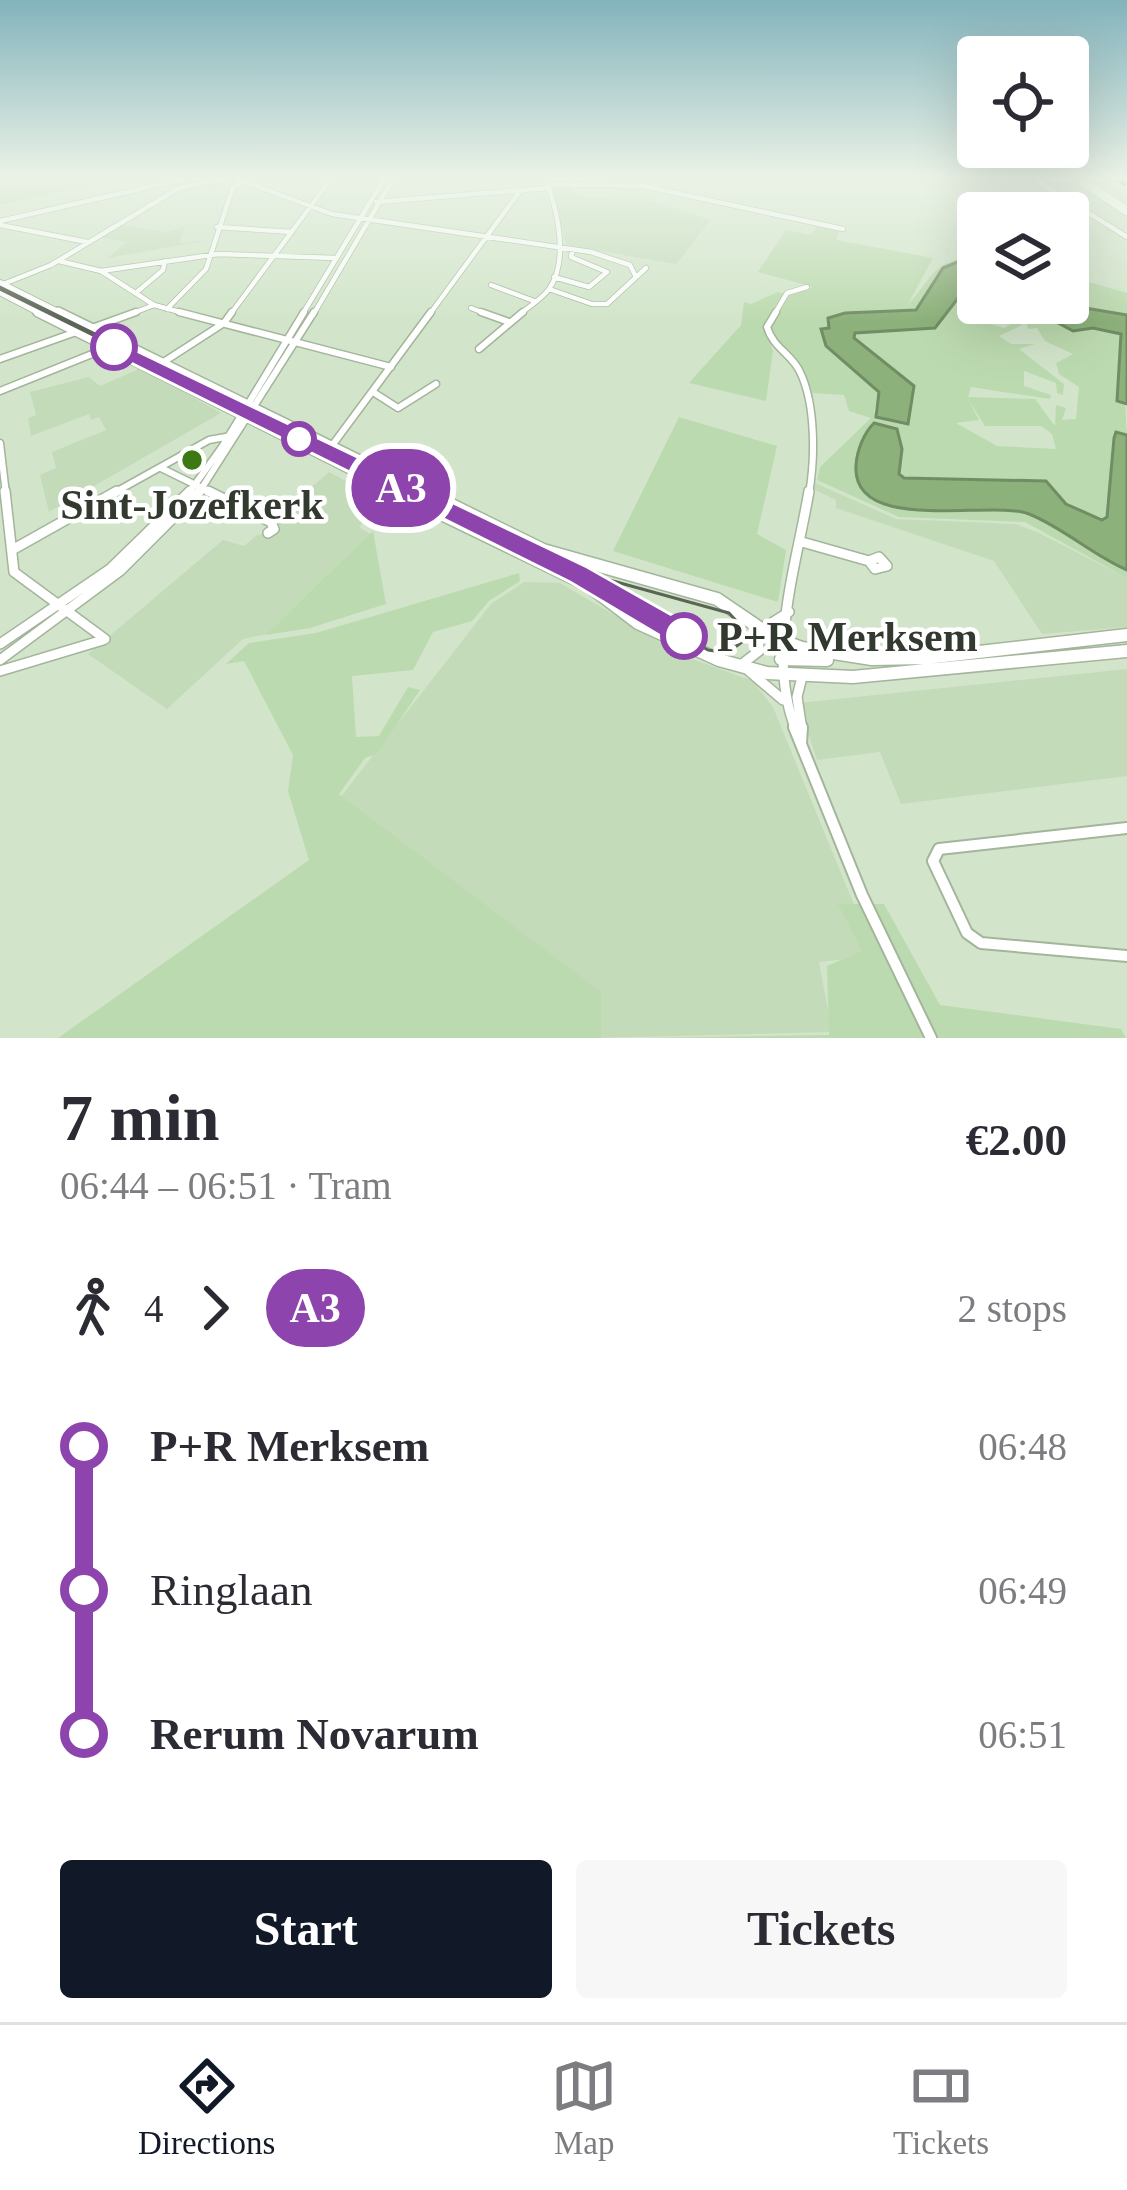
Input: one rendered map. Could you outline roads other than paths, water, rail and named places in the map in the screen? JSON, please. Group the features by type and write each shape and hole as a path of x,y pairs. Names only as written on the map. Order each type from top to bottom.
{"main road":[{"path":"1,287 161,363 588,585 666,639 740,666 853,677 1127,651"},
{"path":"1,287 107,348 332,447 552,554 707,596 784,642 872,659"},
{"path":"791,669 1127,635"},
{"path":"1078,640 1073,648 1085,655"}],"street":[{"path":"7,224 88,242"},
{"path":"1,287 58,261 115,224"},
{"path":"161,363 224,323 297,224"},
{"path":"248,412 286,339 361,224"},
{"path":"0,660 150,546 200,485 297,342 362,224"},
{"path":"380,224 573,249 630,265 636,277"},
{"path":"332,447 496,224"},
{"path":"479,349 549,289 561,250 556,224"},
{"path":"822,224 843,229"},
{"path":"166,309 206,269 217,227 292,232"},
{"path":"554,277 588,287 607,272 571,257 573,249"},
{"path":"58,261 101,271 210,254 346,258"},
{"path":"138,291 163,270 165,261"},
{"path":"549,289 592,304 607,304 646,268"},
{"path":"101,271 166,309 391,367"},
{"path":"491,286 534,301"},
{"path":"800,746 804,734 784,642 815,445 800,370 771,342 767,327 787,293 807,287"},
{"path":"92,328 154,305"},
{"path":"471,308 509,322"},
{"path":"0,359 76,332"},
{"path":"0,391 107,348"},
{"path":"373,392 398,408 436,384"},
{"path":"12,550 209,440 233,436"},
{"path":"0,442 14,572 105,639 0,671"},
{"path":"160,468 264,522"},
{"path":"802,542 869,561"},
{"path":"0,644 62,609"},
{"path":"784,701 740,666 759,651 759,627 790,611"},
{"path":"791,669 784,701 800,746 862,895 931,1038"},
{"path":"1127,828 939,849 933,861 968,933 981,943 1127,956"}],"tram line":[{"path":"0,287 573,570 729,613 742,627 742,642 727,653 708,650 578,575 0,289"},
{"name":"A3","path":"114,347 578,574 684,636"}],"place":[{"name":"Sint-Jozefkerk","path":"192,460"},
{"name":"P+R Merksem","path":"684,636"}]}
